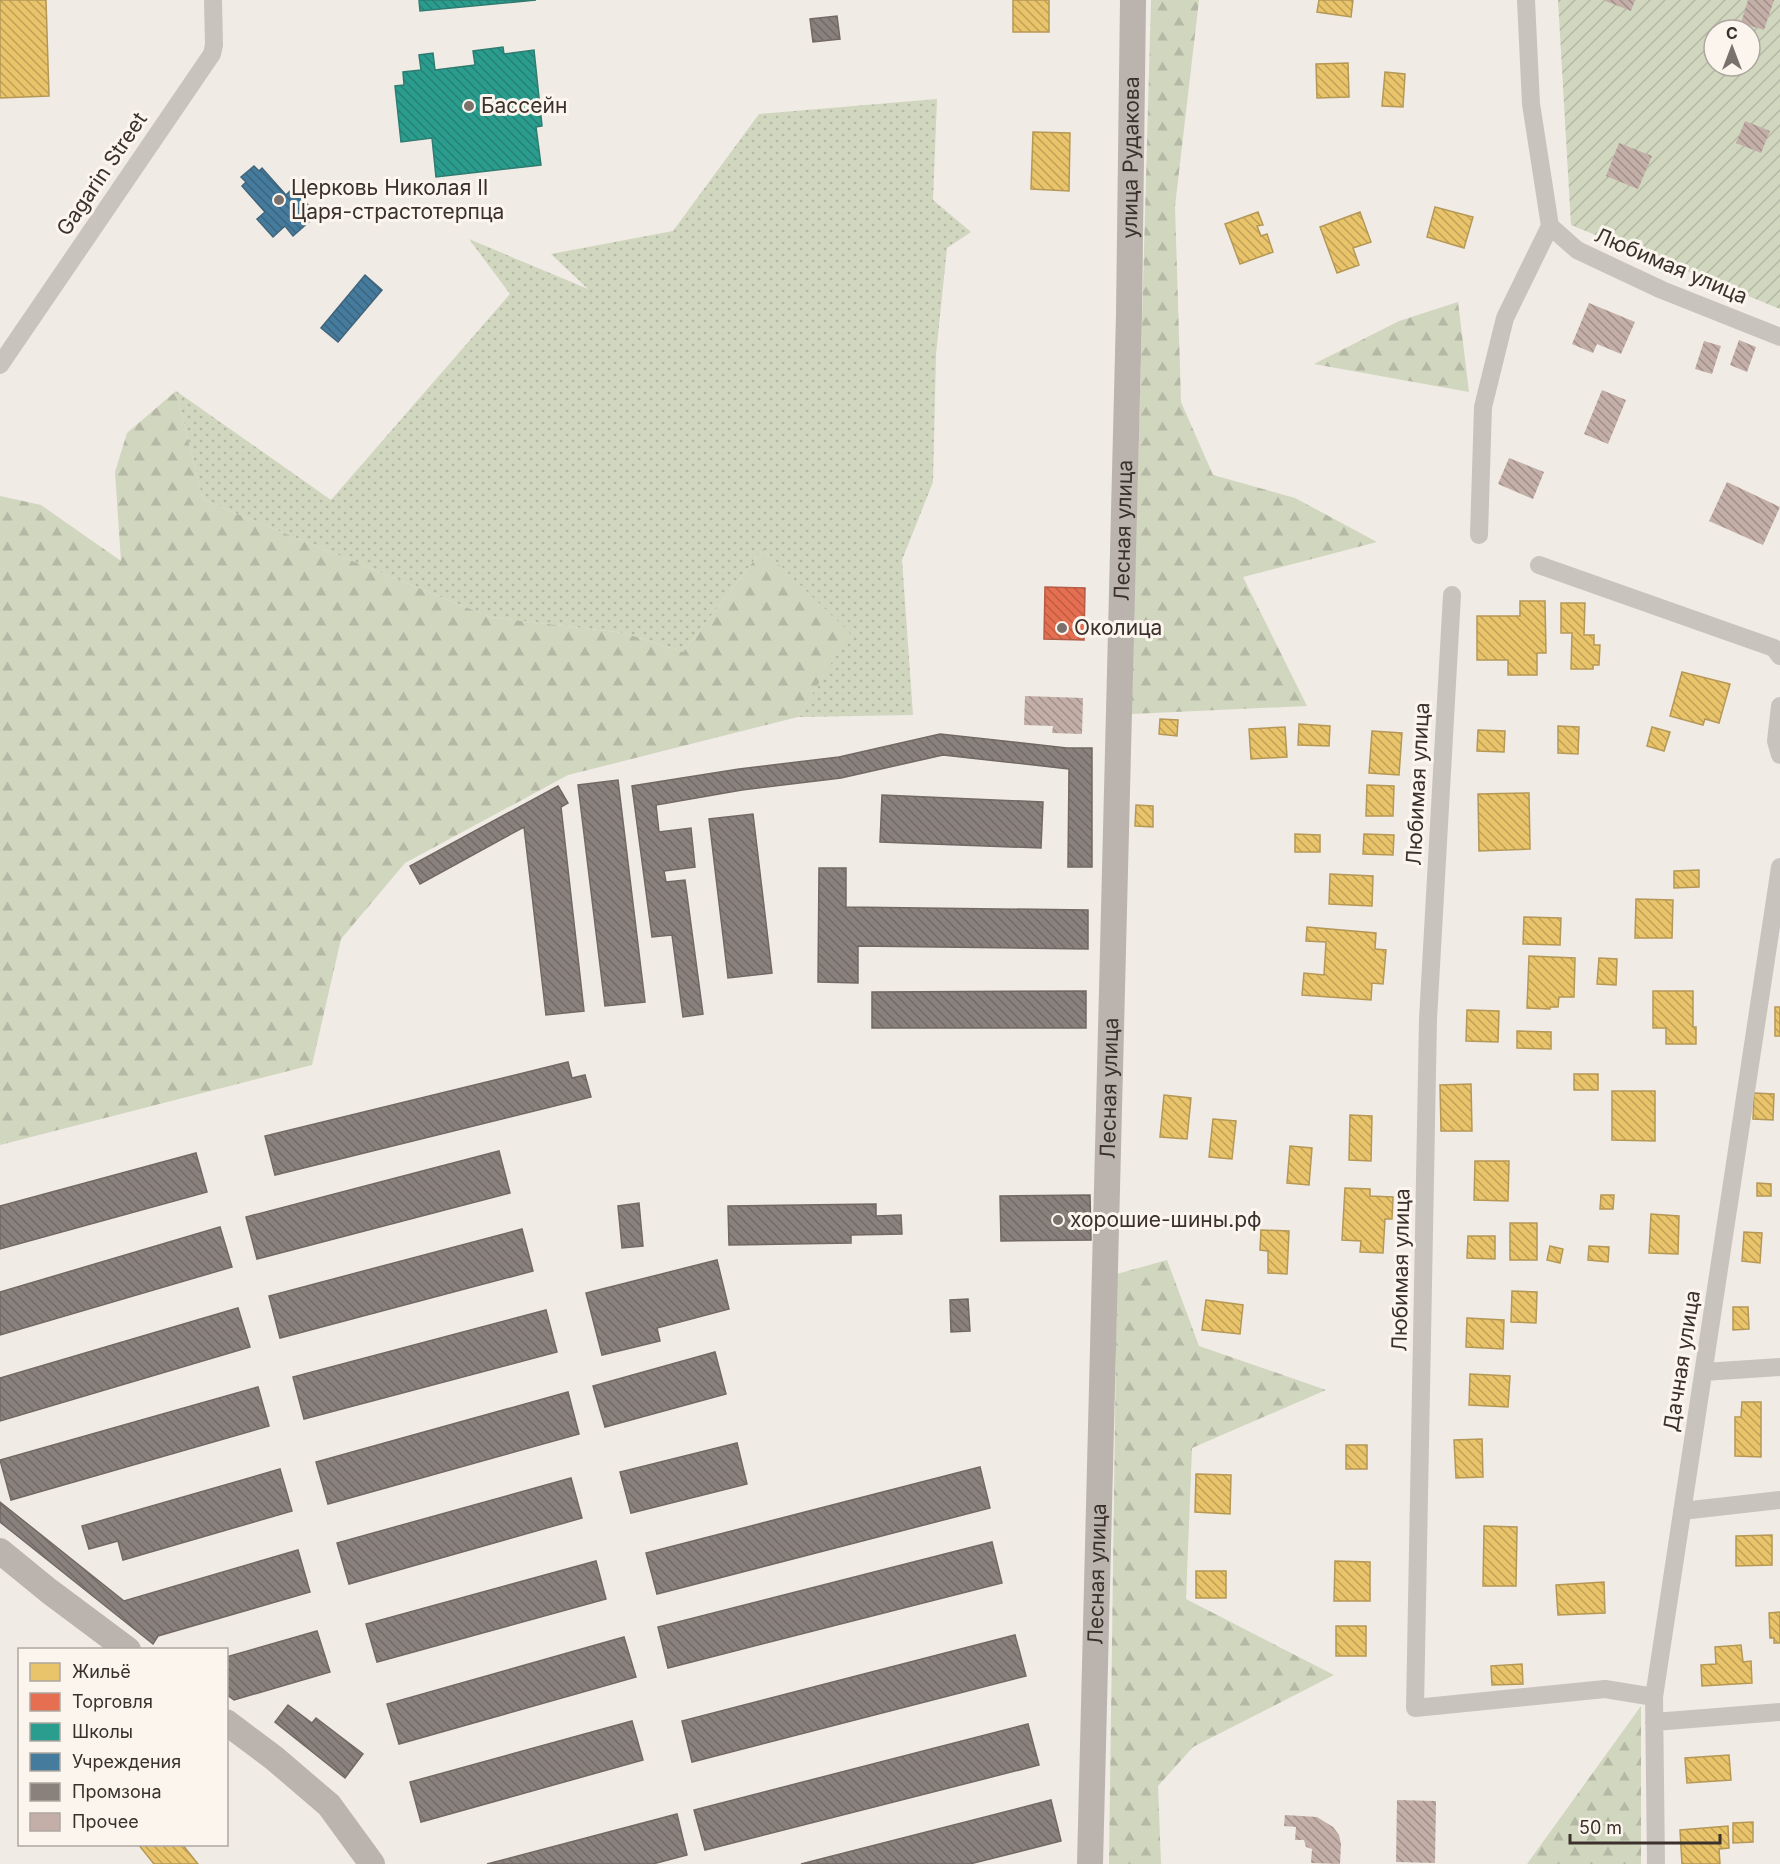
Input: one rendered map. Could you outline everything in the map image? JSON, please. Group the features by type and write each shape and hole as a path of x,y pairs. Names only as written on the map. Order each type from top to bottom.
{"main road":[{"name":"улица Рудакова","path":"1129,314 1133,0"},
{"name":"Лесная улица","path":"1090,1864 1129,314"},
{"path":"0,1551 125,1648"},
{"path":"228,1724 329,1804 369,1863"}],"street":[{"name":"Gagarin Street","path":"0,365 212,54 214,45 213,0"},
{"path":"1479,535 1483,407 1505,318 1550,226 1531,104 1526,0"},
{"name":"Любимая улица","path":"1550,226 1577,250 1662,290 1780,337"},
{"path":"1539,565 1774,648 1780,656"},
{"name":"Любимая улица","path":"1452,595 1428,1019 1416,1708 1605,1689 1654,1697"},
{"path":"1780,706 1776,741 1780,755"},
{"name":"Дачная улица","path":"1656,1864 1654,1697 1780,867"},
{"path":"1704,1372 1780,1367"},
{"path":"1682,1511 1780,1500"},
{"path":"1654,1722 1780,1712"}],"green space":[{"path":"1151,0 1199,0 1175,206 1181,402 1213,475 1295,498 1377,542 1243,577 1307,706 1131,714"},
{"path":"1558,0 1780,0 1780,309 1571,225"},
{"path":"937,99 933,200 971,232 947,248 936,354 933,482 902,560 913,715 798,717 849,633 763,549 683,652 624,633 490,617 203,500 176,391 331,500 510,294 469,239 588,289 551,254 673,231 759,114"},
{"path":"1458,302 1469,392 1314,364 1399,321"},
{"path":"176,391 203,500 490,617 624,633 683,652 763,549 850,633 798,717 568,775 405,863 341,939 312,1065 0,1145 0,496 41,505 121,561 115,472 127,433"},
{"path":"1167,1260 1199,1346 1326,1390 1192,1448 1186,1599 1334,1675 1193,1747 1158,1786 1161,1864 1109,1864 1117,1274"},
{"path":"1641,1706 1641,1864 1527,1864"}],"building: Жильё":[{"path":"0,0 46,0 49,96 0,98"},
{"path":"1013,0 1049,0 1049,32 1013,32"},
{"path":"1319,0 1353,0 1351,17 1317,12"},
{"path":"1348,63 1349,97 1317,98 1316,64"},
{"path":"1385,72 1405,74 1403,107 1382,106"},
{"path":"1033,132 1070,133 1069,191 1031,189"},
{"path":"1435,207 1473,217 1464,248 1427,237"},
{"path":"1258,212 1263,225 1257,226 1261,236 1267,234 1273,252 1240,264 1225,224"},
{"path":"1360,212 1371,242 1353,248 1359,265 1337,273 1320,227"},
{"path":"1520,601 1545,601 1546,653 1537,653 1537,675 1508,675 1508,660 1477,660 1477,616 1520,616"},
{"path":"1561,603 1585,603 1584,635 1594,635 1594,645 1600,645 1599,665 1593,665 1593,669 1571,669 1572,633 1561,633"},
{"path":"1682,672 1730,684 1719,723 1705,719 1703,725 1670,716"},
{"path":"1160,719 1178,720 1177,736 1159,734"},
{"path":"1299,724 1330,726 1329,746 1298,745"},
{"path":"1558,726 1579,727 1578,754 1558,753"},
{"path":"1285,727 1287,757 1251,759 1249,729"},
{"path":"1652,727 1670,732 1664,751 1647,746"},
{"path":"1478,730 1505,731 1504,752 1477,751"},
{"path":"1372,731 1402,733 1399,775 1369,773"},
{"path":"1367,785 1394,786 1393,816 1366,816"},
{"path":"1529,793 1530,849 1479,851 1478,794"},
{"path":"1136,805 1153,806 1153,827 1135,826"},
{"path":"1295,834 1320,835 1320,852 1295,852"},
{"path":"1364,834 1394,835 1393,855 1363,854"},
{"path":"1699,870 1699,887 1674,888 1674,871"},
{"path":"1330,874 1373,876 1372,906 1329,904"},
{"path":"1636,899 1673,900 1672,938 1635,938"},
{"path":"1524,917 1561,918 1560,945 1523,944"},
{"path":"1307,927 1376,933 1375,949 1386,950 1383,984 1372,983 1371,1000 1302,995 1304,973 1324,975 1326,942 1306,941"},
{"path":"1529,956 1575,958 1574,997 1559,997 1558,1007 1550,1007 1550,1009 1527,1008"},
{"path":"1599,958 1617,959 1616,985 1597,984"},
{"path":"1653,991 1693,991 1693,1027 1696,1027 1696,1044 1666,1044 1666,1028 1653,1028"},
{"path":"1775,1007 1780,1007 1780,1036 1775,1036"},
{"path":"1467,1010 1499,1011 1498,1042 1466,1041"},
{"path":"1517,1031 1551,1032 1551,1049 1517,1048"},
{"path":"1574,1074 1598,1074 1598,1090 1574,1090"},
{"path":"1471,1084 1472,1131 1441,1131 1440,1085"},
{"path":"1612,1091 1655,1091 1655,1141 1612,1140"},
{"path":"1754,1093 1774,1094 1773,1120 1753,1119"},
{"path":"1164,1095 1191,1098 1187,1139 1160,1137"},
{"path":"1350,1115 1372,1116 1371,1161 1349,1160"},
{"path":"1213,1119 1236,1121 1232,1159 1209,1157"},
{"path":"1290,1146 1312,1148 1309,1185 1287,1183"},
{"path":"1475,1161 1509,1161 1508,1201 1474,1200"},
{"path":"1757,1183 1771,1184 1771,1196 1757,1196"},
{"path":"1345,1188 1370,1189 1370,1196 1393,1197 1392,1219 1385,1219 1383,1253 1360,1252 1361,1241 1342,1240"},
{"path":"1601,1195 1614,1195 1613,1209 1600,1209"},
{"path":"1651,1214 1679,1216 1678,1254 1649,1253"},
{"path":"1510,1223 1537,1223 1537,1260 1510,1260"},
{"path":"1261,1230 1289,1231 1287,1274 1268,1273 1268,1251 1260,1250"},
{"path":"1744,1232 1762,1233 1760,1263 1742,1261"},
{"path":"1468,1236 1495,1236 1495,1259 1467,1258"},
{"path":"1550,1246 1563,1249 1560,1263 1547,1260"},
{"path":"1589,1246 1609,1247 1608,1262 1588,1260"},
{"path":"1512,1291 1537,1292 1536,1323 1511,1322"},
{"path":"1206,1300 1243,1305 1240,1334 1202,1330"},
{"path":"1733,1307 1748,1307 1749,1329 1733,1330"},
{"path":"1467,1318 1504,1320 1503,1349 1466,1347"},
{"path":"1470,1374 1510,1376 1508,1407 1469,1405"},
{"path":"1742,1402 1761,1402 1761,1457 1735,1456 1735,1417 1741,1417"},
{"path":"1482,1439 1483,1477 1456,1478 1454,1440"},
{"path":"1346,1445 1367,1445 1367,1469 1346,1469"},
{"path":"1196,1474 1231,1475 1230,1514 1195,1512"},
{"path":"1484,1526 1517,1527 1516,1586 1483,1586"},
{"path":"1772,1535 1772,1565 1736,1566 1736,1536"},
{"path":"1335,1561 1370,1562 1370,1601 1334,1601"},
{"path":"1196,1571 1226,1571 1226,1598 1196,1598"},
{"path":"1604,1582 1605,1613 1558,1615 1556,1585"},
{"path":"1780,1612 1780,1643 1774,1643 1774,1638 1770,1638 1769,1613"},
{"path":"1336,1626 1366,1626 1366,1656 1336,1656"},
{"path":"1741,1645 1743,1662 1751,1661 1752,1683 1702,1686 1701,1665 1716,1664 1715,1647"},
{"path":"1522,1664 1523,1684 1492,1685 1491,1666"},
{"path":"1729,1755 1731,1780 1687,1783 1685,1758"},
{"path":"1753,1822 1753,1842 1733,1843 1733,1823"},
{"path":"1728,1826 1729,1848 1719,1849 1720,1864 1682,1864 1680,1830"},
{"path":"140,1846 184,1846 198,1864 154,1864"}],"building: Торговля":[{"path":"1045,587 1085,588 1084,640 1044,639"}],"building: Школы":[{"path":"419,0 536,0 420,11"},
{"name":"Бассейн","path":"503,47 504,54 534,50 542,126 536,127 541,165 436,177 432,138 401,142 395,86 404,85 403,72 421,70 419,55 433,53 435,70 475,65 473,51"}],"building: Учреждения":[{"name":"Церковь Николая II Царя-страстотерпца","path":"254,166 259,171 262,168 286,195 293,188 309,206 302,212 310,221 293,236 285,226 273,237 257,219 265,212 242,186 246,182 241,177"},
{"path":"365,275 382,290 338,342 321,328"}],"building: Промзона":[{"path":"837,16 840,39 813,42 810,19"},
{"path":"940,734 1067,748 1092,748 1092,867 1068,867 1069,769 943,755 841,778 742,790 656,805 659,832 691,828 695,867 664,871 666,882 685,880 703,1014 683,1017 672,935 652,937 632,786 739,769 839,757"},
{"path":"618,780 645,1002 605,1006 578,785"},
{"path":"558,786 568,803 561,807 584,1011 546,1015 524,827 420,884 410,866"},
{"path":"882,795 1043,802 1041,848 880,842"},
{"path":"753,814 772,973 728,978 709,819"},
{"path":"819,868 846,868 846,907 1088,910 1088,949 858,946 858,983 818,982"},
{"path":"1086,991 1086,1028 872,1028 872,992"},
{"path":"568,1062 572,1078 585,1075 591,1097 275,1175 265,1136"},
{"path":"499,1151 510,1193 257,1259 246,1217"},
{"path":"196,1153 207,1192 0,1249 0,1206"},
{"path":"1090,1195 1091,1240 1001,1241 1000,1196"},
{"path":"639,1203 643,1246 622,1248 618,1206"},
{"path":"876,1204 876,1216 901,1215 902,1234 851,1235 851,1243 729,1245 728,1206"},
{"path":"220,1227 232,1267 0,1335 0,1292"},
{"path":"522,1229 533,1271 280,1338 269,1296"},
{"path":"717,1260 729,1309 657,1328 660,1341 602,1355 586,1293"},
{"path":"968,1299 970,1331 951,1332 950,1300"},
{"path":"238,1308 250,1347 0,1421 0,1378"},
{"path":"546,1310 557,1352 304,1419 293,1377"},
{"path":"715,1352 726,1394 605,1427 593,1386"},
{"path":"258,1387 269,1426 11,1500 0,1460"},
{"path":"568,1392 579,1434 328,1504 316,1462"},
{"path":"737,1443 747,1484 631,1513 620,1472"},
{"path":"980,1467 990,1508 657,1594 646,1553"},
{"path":"280,1469 292,1511 123,1560 118,1541 89,1549 82,1526"},
{"path":"571,1478 582,1518 349,1584 337,1543"},
{"path":"0,1502 124,1601 298,1550 310,1592 158,1636 153,1644 0,1522"},
{"path":"992,1542 1002,1583 668,1668 658,1627"},
{"path":"596,1561 606,1599 377,1662 366,1624"},
{"path":"317,1631 330,1672 234,1700 228,1696 228,1656"},
{"path":"1015,1635 1026,1676 692,1762 682,1721"},
{"path":"624,1637 636,1677 399,1744 387,1704"},
{"path":"288,1705 312,1723 316,1718 363,1754 345,1778 275,1722"},
{"path":"632,1721 643,1760 421,1822 410,1782"},
{"path":"1028,1724 1039,1765 705,1850 694,1810"},
{"path":"1051,1800 1061,1841 970,1864 801,1864"},
{"path":"677,1814 687,1855 653,1864 487,1864"}],"building: Прочее":[{"path":"1603,0 1635,0 1631,11"},
{"path":"1748,0 1774,0 1764,30 1762,29 1762,18 1743,18"},
{"path":"1745,121 1770,131 1761,153 1736,143"},
{"path":"1619,143 1652,156 1638,189 1606,176"},
{"path":"1589,303 1635,322 1621,354 1597,344 1593,353 1572,344"},
{"path":"1739,340 1756,347 1747,372 1730,365"},
{"path":"1704,341 1721,346 1712,374 1695,369"},
{"path":"1602,390 1626,400 1608,444 1584,434"},
{"path":"1509,458 1544,472 1533,499 1498,484"},
{"path":"1727,482 1780,507 1763,545 1709,521"},
{"path":"1025,696 1083,698 1082,734 1052,733 1053,726 1024,725"},
{"path":"1397,1800 1436,1801 1435,1863 1396,1862"},
{"path":"1285,1815 1317,1817 1333,1827 1339,1835 1341,1844 1340,1864 1311,1863 1312,1849 1306,1847 1304,1840 1295,1840 1296,1827 1284,1826"}],"place":[{"name":"Бассейн","path":"469,106"},
{"name":"Церковь Николая II Царя-страстотерпца","path":"279,200"},
{"name":"Околица","path":"1062,628"},
{"name":"хорошие-шины.рф","path":"1058,1220"}]}
